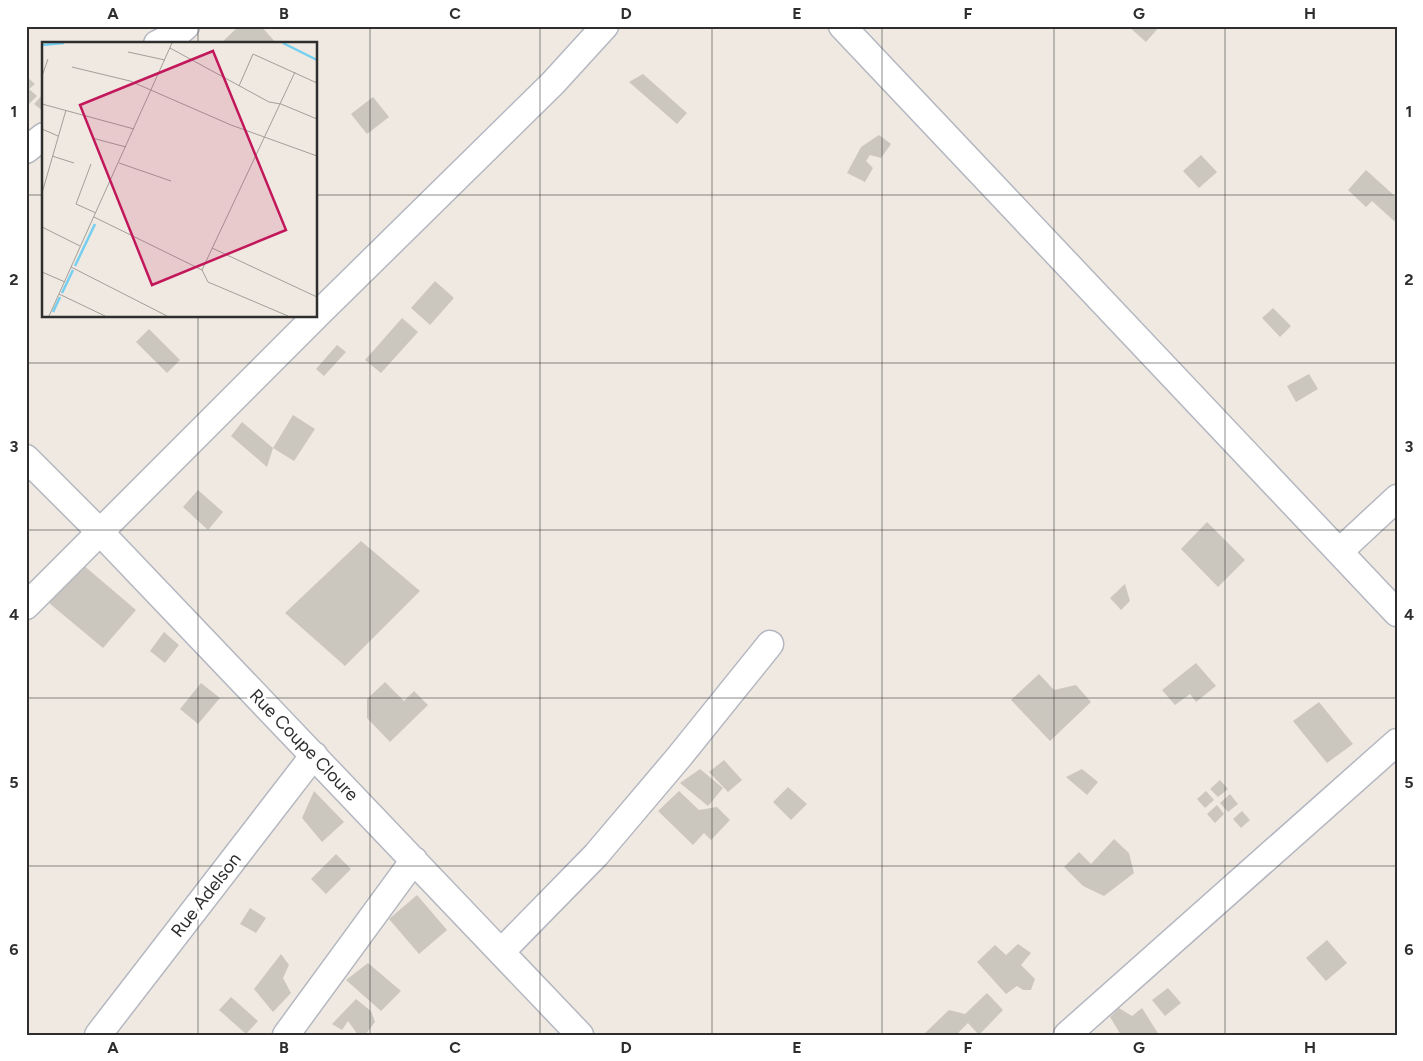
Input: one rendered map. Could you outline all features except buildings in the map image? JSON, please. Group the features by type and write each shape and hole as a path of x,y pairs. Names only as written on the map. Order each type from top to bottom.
{"street":[{"path":"161,42 177,34 186,26"},
{"path":"318,314 553,83 605,26"},
{"path":"842,26 1397,613"},
{"path":"26,150 42,138"},
{"path":"26,606 314,318"},
{"name":"Rue Coupe Cloure","path":"26,458 100,532 580,1035"},
{"path":"1340,551 1397,498"},
{"path":"502,952 596,855 679,757 770,644"},
{"path":"1067,1035 1397,742"},
{"name":"Rue Adelson","path":"98,1035 314,755"},
{"path":"286,1035 414,860"}]}
